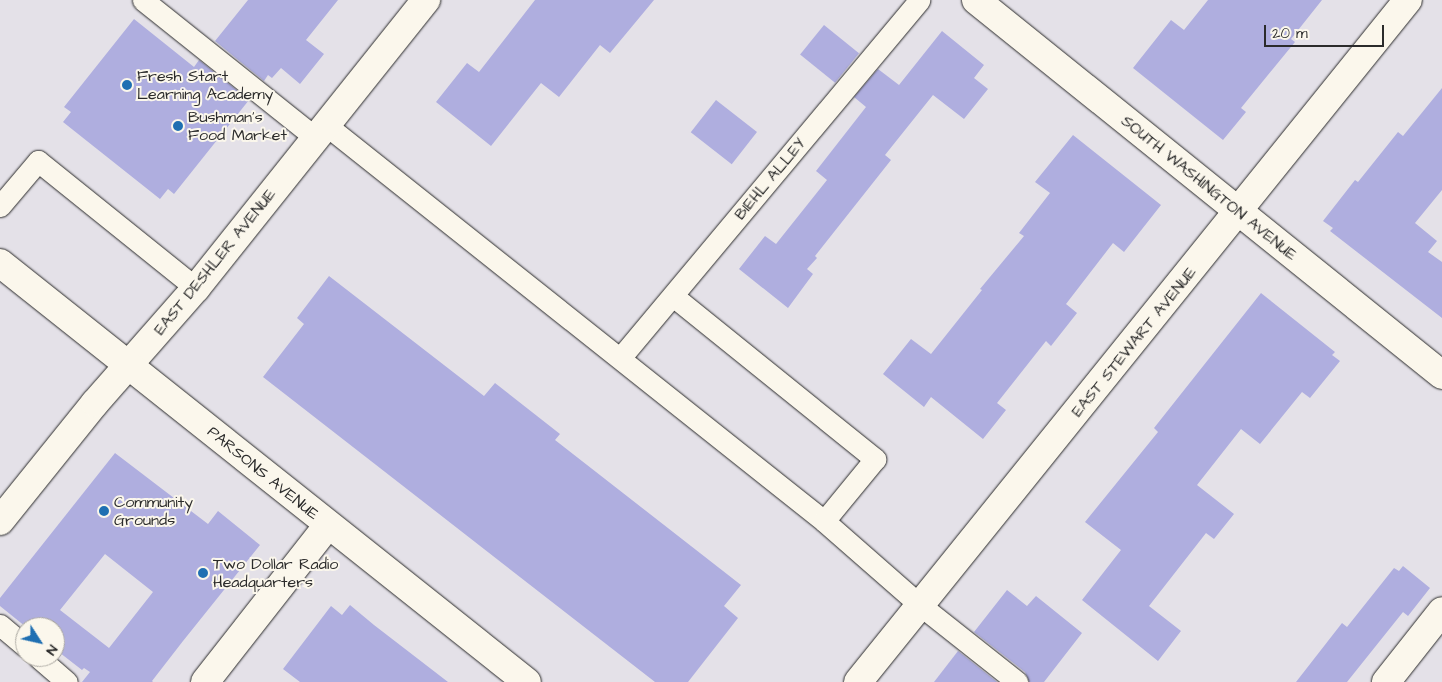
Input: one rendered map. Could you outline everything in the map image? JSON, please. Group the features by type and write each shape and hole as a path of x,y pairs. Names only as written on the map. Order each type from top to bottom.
{"street":[{"name":"EAST DESHLER AVENUE","path":"0,521 95,403 196,288 426,0"},
{"name":"SOUTH WASHINGTON AVENUE","path":"976,0 1442,375"},
{"name":"EAST STEWART AVENUE","path":"858,682 1239,213 1408,0"},
{"name":"PARSONS AVENUE","path":"0,263 527,682"},
{"path":"205,682 328,525"},
{"path":"1386,682 1442,611"}],"lane":[{"path":"142,0 621,357 824,521 920,605 1017,682"},
{"name":"BIEHL ALLEY","path":"621,357 919,0"},
{"path":"0,206 38,162 196,288"},
{"path":"673,296 875,459 824,521"},
{"path":"0,625 15,638"},
{"path":"50,667 67,682"}],"building":[{"path":"248,0 338,0 306,40 324,54 300,84 281,68 272,78 268,75 264,81 215,41"},
{"path":"535,0 654,0 610,53 600,45 559,97 541,83 491,146 436,102 467,63 479,72"},
{"path":"1208,0 1322,0 1291,39 1295,42 1241,108 1246,112 1223,140 1133,68 1171,20 1184,30"},
{"path":"134,19 194,67 199,60 249,100 174,194 168,189 160,199 63,122 71,112 64,107"},
{"path":"824,25 859,53 835,83 800,55"},
{"path":"942,31 984,65 974,78 988,89 964,119 933,95 885,155 891,160 815,256 817,258 807,269 813,274 788,308 739,269 765,236 776,244 827,180 816,171 866,107 854,97 878,69 899,85"},
{"path":"1442,88 1442,190 1415,223 1437,241 1428,252 1442,262 1442,318 1330,231 1333,228 1323,221 1355,180 1358,182 1398,132 1403,136"},
{"path":"716,100 757,132 732,164 691,132"},
{"path":"1073,135 1161,205 1124,252 1113,243 1066,304 1077,313 1051,346 1046,341 997,403 1006,410 983,439 931,397 924,407 883,374 911,339 931,354 982,290 980,289 1024,236 1019,233 1050,193 1035,182"},
{"path":"329,276 484,396 495,383 560,434 555,440 741,585 724,606 738,618 688,682 655,682 263,377 304,324 297,318"},
{"path":"1261,293 1335,352 1332,355 1340,361 1310,398 1302,392 1260,444 1241,429 1197,485 1234,514 1214,539 1206,533 1149,606 1181,631 1158,661 1082,600 1121,550 1085,522 1158,432 1154,428"},
{"path":"115,453 208,524 218,511 260,545 183,641 153,682 82,682 90,672 84,668 82,670 65,657 65,617 15,618 0,606 0,598","holes":["105,554 153,592 109,648 60,610"]},
{"path":"1403,566 1430,588 1408,616 1403,612 1347,682 1296,682 1342,623 1347,627 1394,568 1399,571"},
{"path":"1007,590 1027,606 1036,596 1082,633 1044,682 1029,682 1025,672 974,632"},
{"path":"350,605 448,682 300,682 283,669 331,606 342,615"},
{"path":"958,651 997,682 934,682"}],"place":[{"name":"Fresh Start Learning Academy","path":"127,85"},
{"name":"Bushman's Food Market","path":"178,126"},
{"name":"Community Grounds","path":"104,511"},
{"name":"Two Dollar Radio Headquarters","path":"203,573"}]}
